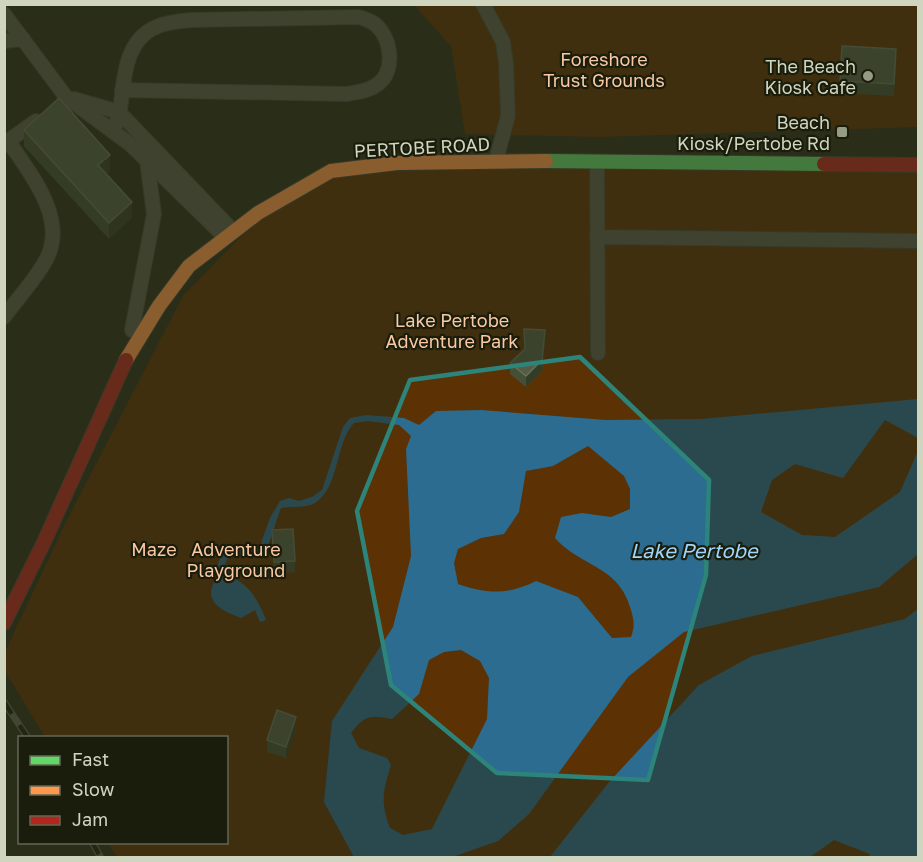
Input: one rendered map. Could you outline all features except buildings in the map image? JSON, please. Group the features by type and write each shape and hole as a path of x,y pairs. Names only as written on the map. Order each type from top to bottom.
{"street":[{"name":"PERTOBE ROAD","path":"766,164 847,151 883,151"},
{"name":"PERTOBE ROAD","path":"4,623 44,542 126,359 159,306 189,266 229,234 258,213 331,171 397,163 495,161 918,165"}],"lane":[{"path":"483,4 503,42 506,63 508,116 495,161"},
{"path":"4,14 23,39 58,104 114,131 229,234"},
{"path":"114,131 127,62 135,45 144,34 172,22 359,17 374,22 384,33 389,47 388,73 380,83 368,90 347,94 122,90"},
{"path":"4,41 23,39"},
{"path":"4,316 47,259 54,230 42,191 7,143 58,104 119,112 229,234"},
{"path":"126,359 154,214 147,161"},
{"path":"597,162 598,353"},
{"path":"597,237 918,242"}],"highlighted area":[{"path":"580,357 709,480 706,575 648,780 497,773 391,685 357,511 410,380"}],"green space":[{"name":"Foreshore Trust Grounds","path":"414,5 918,5 918,127 599,137 465,134 451,46"},
{"path":"432,152 918,161 918,857 117,857 109,844 228,844 228,736 44,736 5,671 5,652 65,524 183,296 288,188"}],"water":[{"name":"Lake Pertobe","path":"918,399 918,438 885,420 843,478 795,464 772,480 761,512 802,535 835,537 900,492 918,451 918,554 879,587 684,632 628,677 529,814 498,841 452,857 354,857 324,802 332,721 393,627 411,556 406,449 411,436 399,425 368,421 354,423 343,443 333,478 322,497 313,504 281,508 268,545 261,554 234,555 229,558 225,564 224,575 239,581 251,592 266,620 260,622 255,610 241,618 225,611 212,599 212,587 220,558 224,552 236,549 259,549 270,518 280,501 289,498 299,501 312,497 322,490 343,427 350,418 366,415 404,418 419,425 436,411 481,410 606,420 701,419","holes":["588,446 624,476 630,489 630,509 611,517 582,513 561,517 555,538 577,556 609,575 618,584 632,614 634,627 631,637 612,638 578,597 536,581 516,589 497,592 478,590 458,584 454,563 458,549 481,538 504,534 519,512 526,471 553,466","461,650 480,661 489,678 487,719 432,829 403,835 390,828 385,811 385,789 391,765 387,758 359,748 351,733 368,718 392,719 419,694 429,660 444,652"]},
{"path":"918,609 918,857 869,857 870,854 834,840 810,857 550,857 610,781 699,685 752,656 905,619"}],"railway":[{"path":"4,702 27,736"},
{"path":"93,844 101,858"}],"traffic: fast":[{"path":"546,161 824,164"}],"traffic: slow":[{"path":"126,360 159,306 189,266 258,213 331,171 397,163 546,161"}],"traffic: jam":[{"path":"824,164 918,165"},
{"path":"4,623 44,542 126,360"}],"place":[{"name":"The Beach Kiosk Cafe","path":"868,76"},
{"name":"Beach Kiosk/Pertobe Rd","path":"842,132"}],"park label":[{"name":"Lake Pertobe Adventure Park","path":"452,330"},
{"name":"Maze","path":"154,549"},
{"name":"Adventure Playground","path":"236,559"}]}
